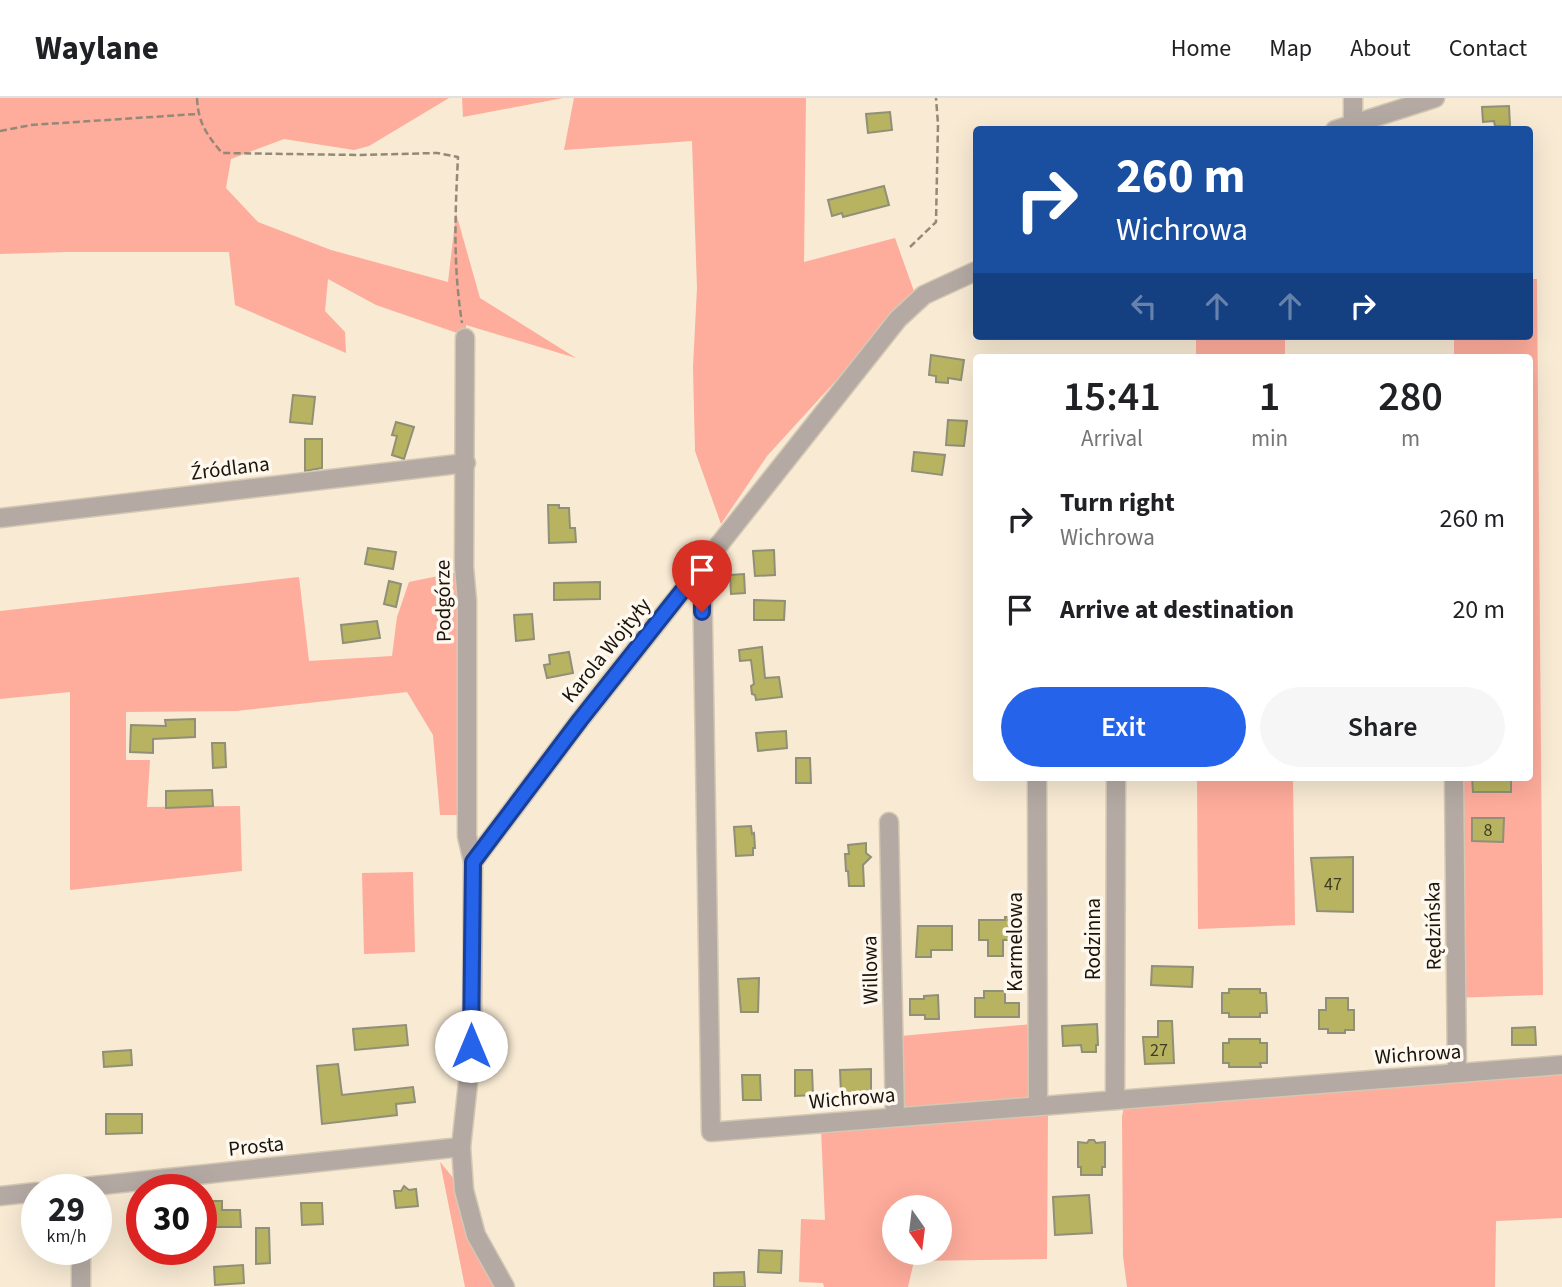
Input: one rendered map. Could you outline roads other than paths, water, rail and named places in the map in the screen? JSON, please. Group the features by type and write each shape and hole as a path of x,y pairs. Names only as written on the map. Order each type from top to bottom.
{"street":[{"path":"1353,98 1353,124"},
{"path":"1347,126 1435,98"},
{"name":"Karola Wojtyły","path":"473,862 580,720 898,319 924,295 973,272"},
{"name":"Podgórze","path":"465,338 467,836 473,862"},
{"name":"Źródlana","path":"0,518 466,463"},
{"name":"Wichrowa","path":"702,566 711,1132 1562,1065"},
{"name":"Karmelowa","path":"1037,781 1038,1106"},
{"name":"Rodzinna","path":"1115,1100 1116,781"},
{"name":"Rędzińska","path":"1454,781 1457,1073"},
{"name":"Willowa","path":"889,822 895,1117"},
{"path":"473,862 471,1046 461,1147 464,1189 476,1235 505,1287"},
{"name":"Prosta","path":"112,1186 461,1147"},
{"path":"0,1196 21,1194"},
{"path":"81,1265 81,1287"}]}
